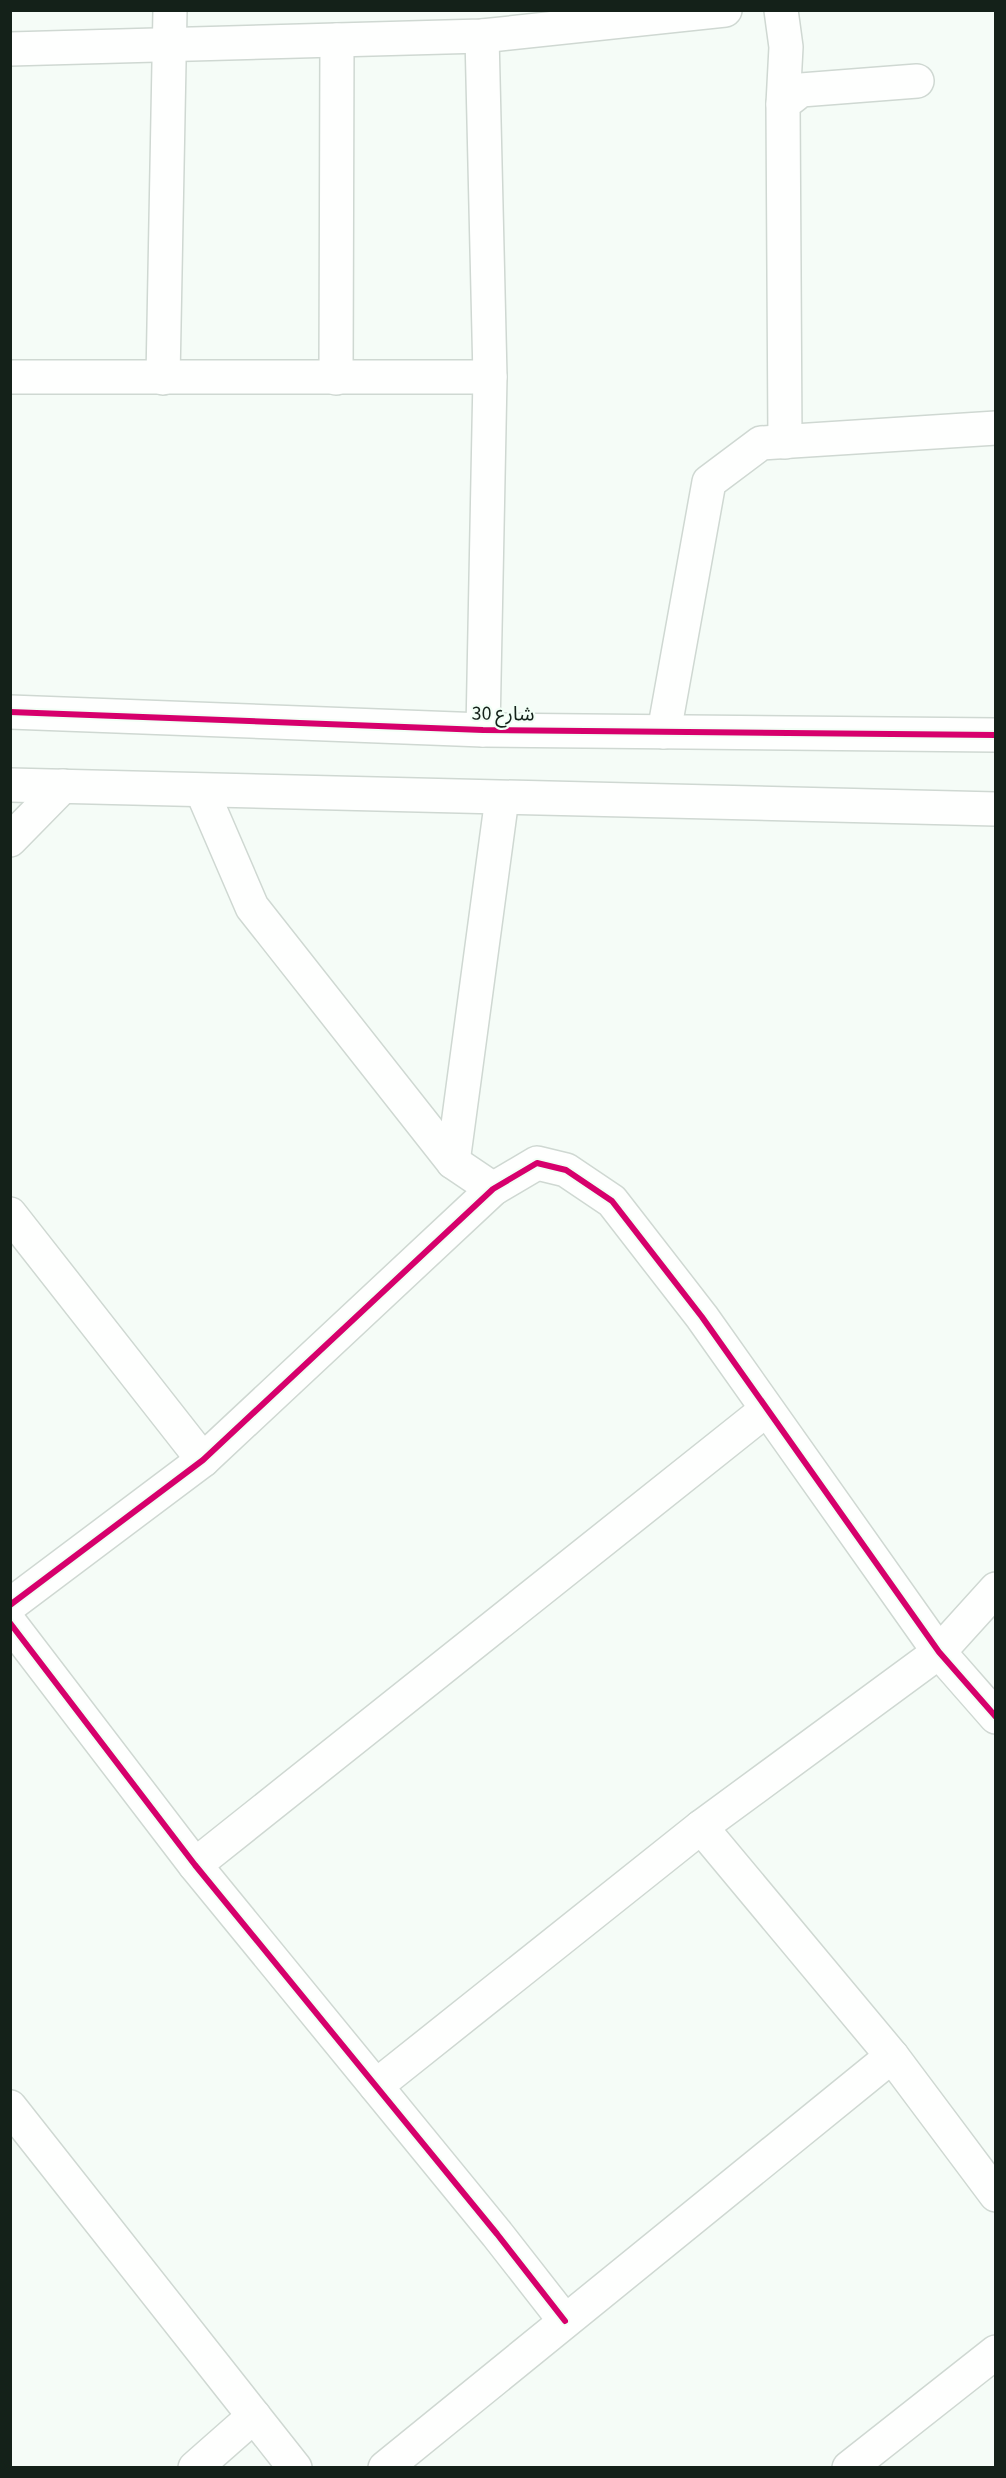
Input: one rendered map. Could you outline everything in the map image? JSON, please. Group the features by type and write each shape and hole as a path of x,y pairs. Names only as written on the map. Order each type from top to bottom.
{"street":[{"path":"163,378 170,10"},
{"path":"10,49 482,36 724,10"},
{"path":"781,10 786,46 783,104 785,442"},
{"path":"482,36 490,377 483,730"},
{"path":"336,378 337,40"},
{"path":"783,104 801,90 917,81"},
{"path":"10,377 490,377"},
{"path":"664,732 709,482 761,443 996,428"},
{"name":"شارع 30","path":"10,712 483,730 996,735"},
{"path":"10,785 996,809"},
{"path":"10,840 63,786"},
{"path":"202,791 252,907 453,1162 494,1188"},
{"path":"453,1162 502,798"},
{"path":"10,1605 202,1460 494,1188 537,1163 566,1170 612,1201 702,1317 939,1652 996,1717"},
{"path":"10,1214 202,1460"},
{"path":"195,1865 766,1410"},
{"path":"376,2086 701,1827 939,1652 996,1588"},
{"path":"10,1623 195,1865 565,2321"},
{"path":"701,1827 892,2056 996,2195"},
{"path":"385,2468 892,2056"},
{"path":"10,2107 295,2468"},
{"path":"849,2468 996,2352"},
{"path":"195,2468 254,2416"}],"cycle path":[{"path":"10,712 483,730 996,735"},
{"path":"10,1605 203,1460 493,1189 537,1163 566,1170 612,1201 702,1317 939,1652 996,1717"},
{"path":"10,1623 195,1865 497,2234 565,2321"}]}
